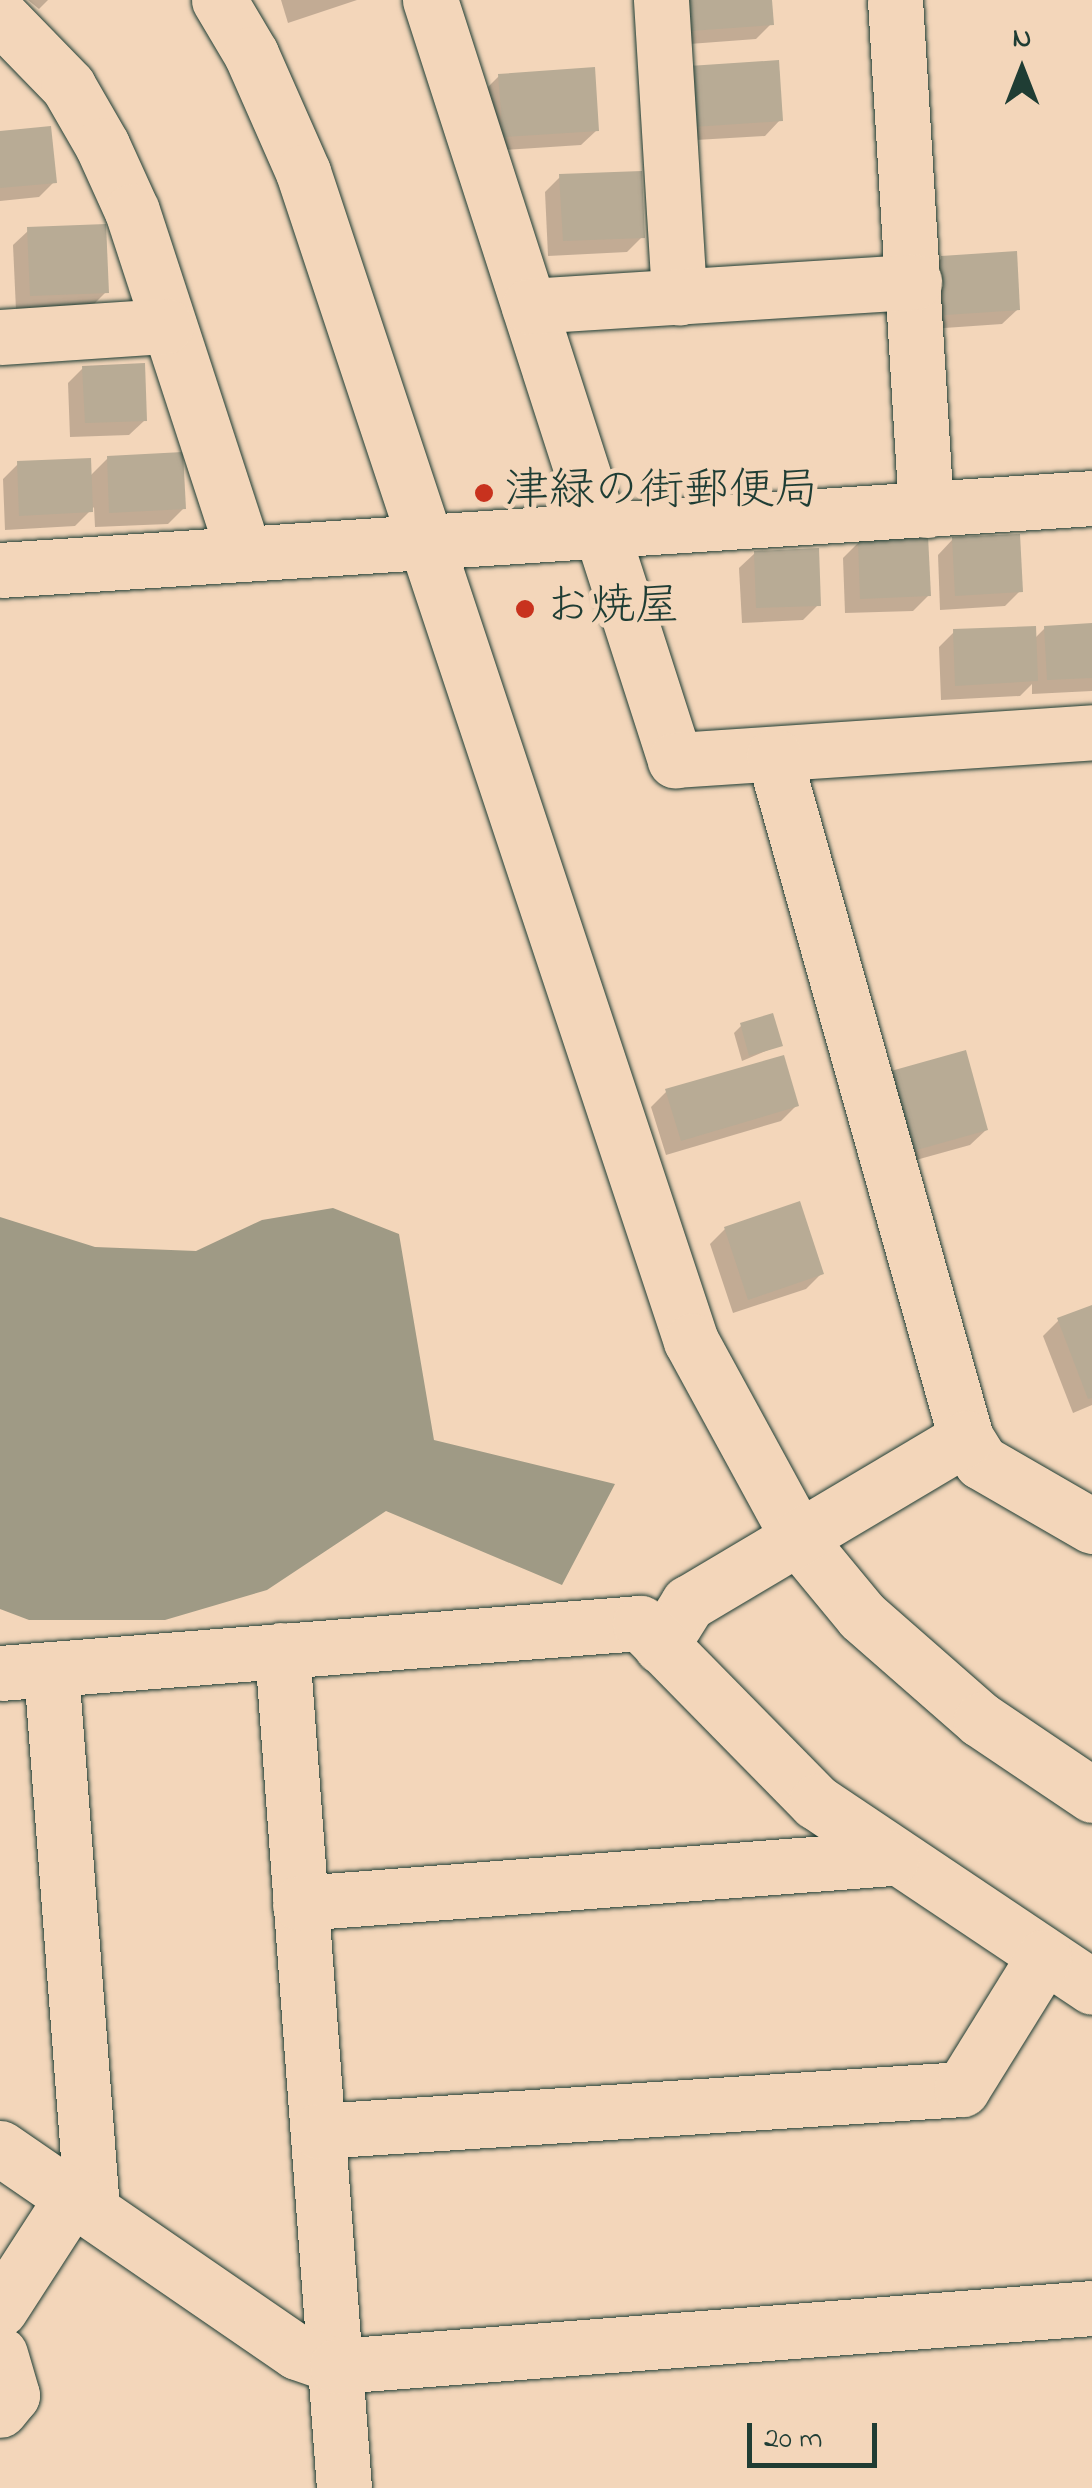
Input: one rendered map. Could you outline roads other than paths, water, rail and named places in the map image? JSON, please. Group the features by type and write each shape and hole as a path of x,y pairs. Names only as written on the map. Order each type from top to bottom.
{"street":[{"path":"219,0 252,54 303,172 691,1341 800,1541 910,1663 1092,1795"},
{"path":"430,0 675,760 1092,732"},
{"path":"661,0 680,297"},
{"path":"895,0 926,510"},
{"path":"0,16 68,86 102,145 132,211 166,326 244,553"},
{"path":"529,306 914,282"},
{"path":"0,337 166,326"},
{"path":"0,570 1092,498"},
{"path":"774,756 966,1438 981,1462 1092,1526"},
{"path":"661,1646 688,1603 800,1541 966,1438"},
{"path":"0,2309 82,2202 26,1671 640,1622 816,1802 891,1858 1092,1987"},
{"path":"282,1650 344,2488"},
{"path":"300,1902 891,1858"},
{"path":"318,2131 962,2089 1044,1958"},
{"path":"0,2148 298,2352 337,2366 1092,2308"},
{"path":"0,2354 12,2395 0,2410"}],"place":[{"name":"津緑の街郵便局","path":"484,493"},
{"name":"お焼屋","path":"525,609"}]}
